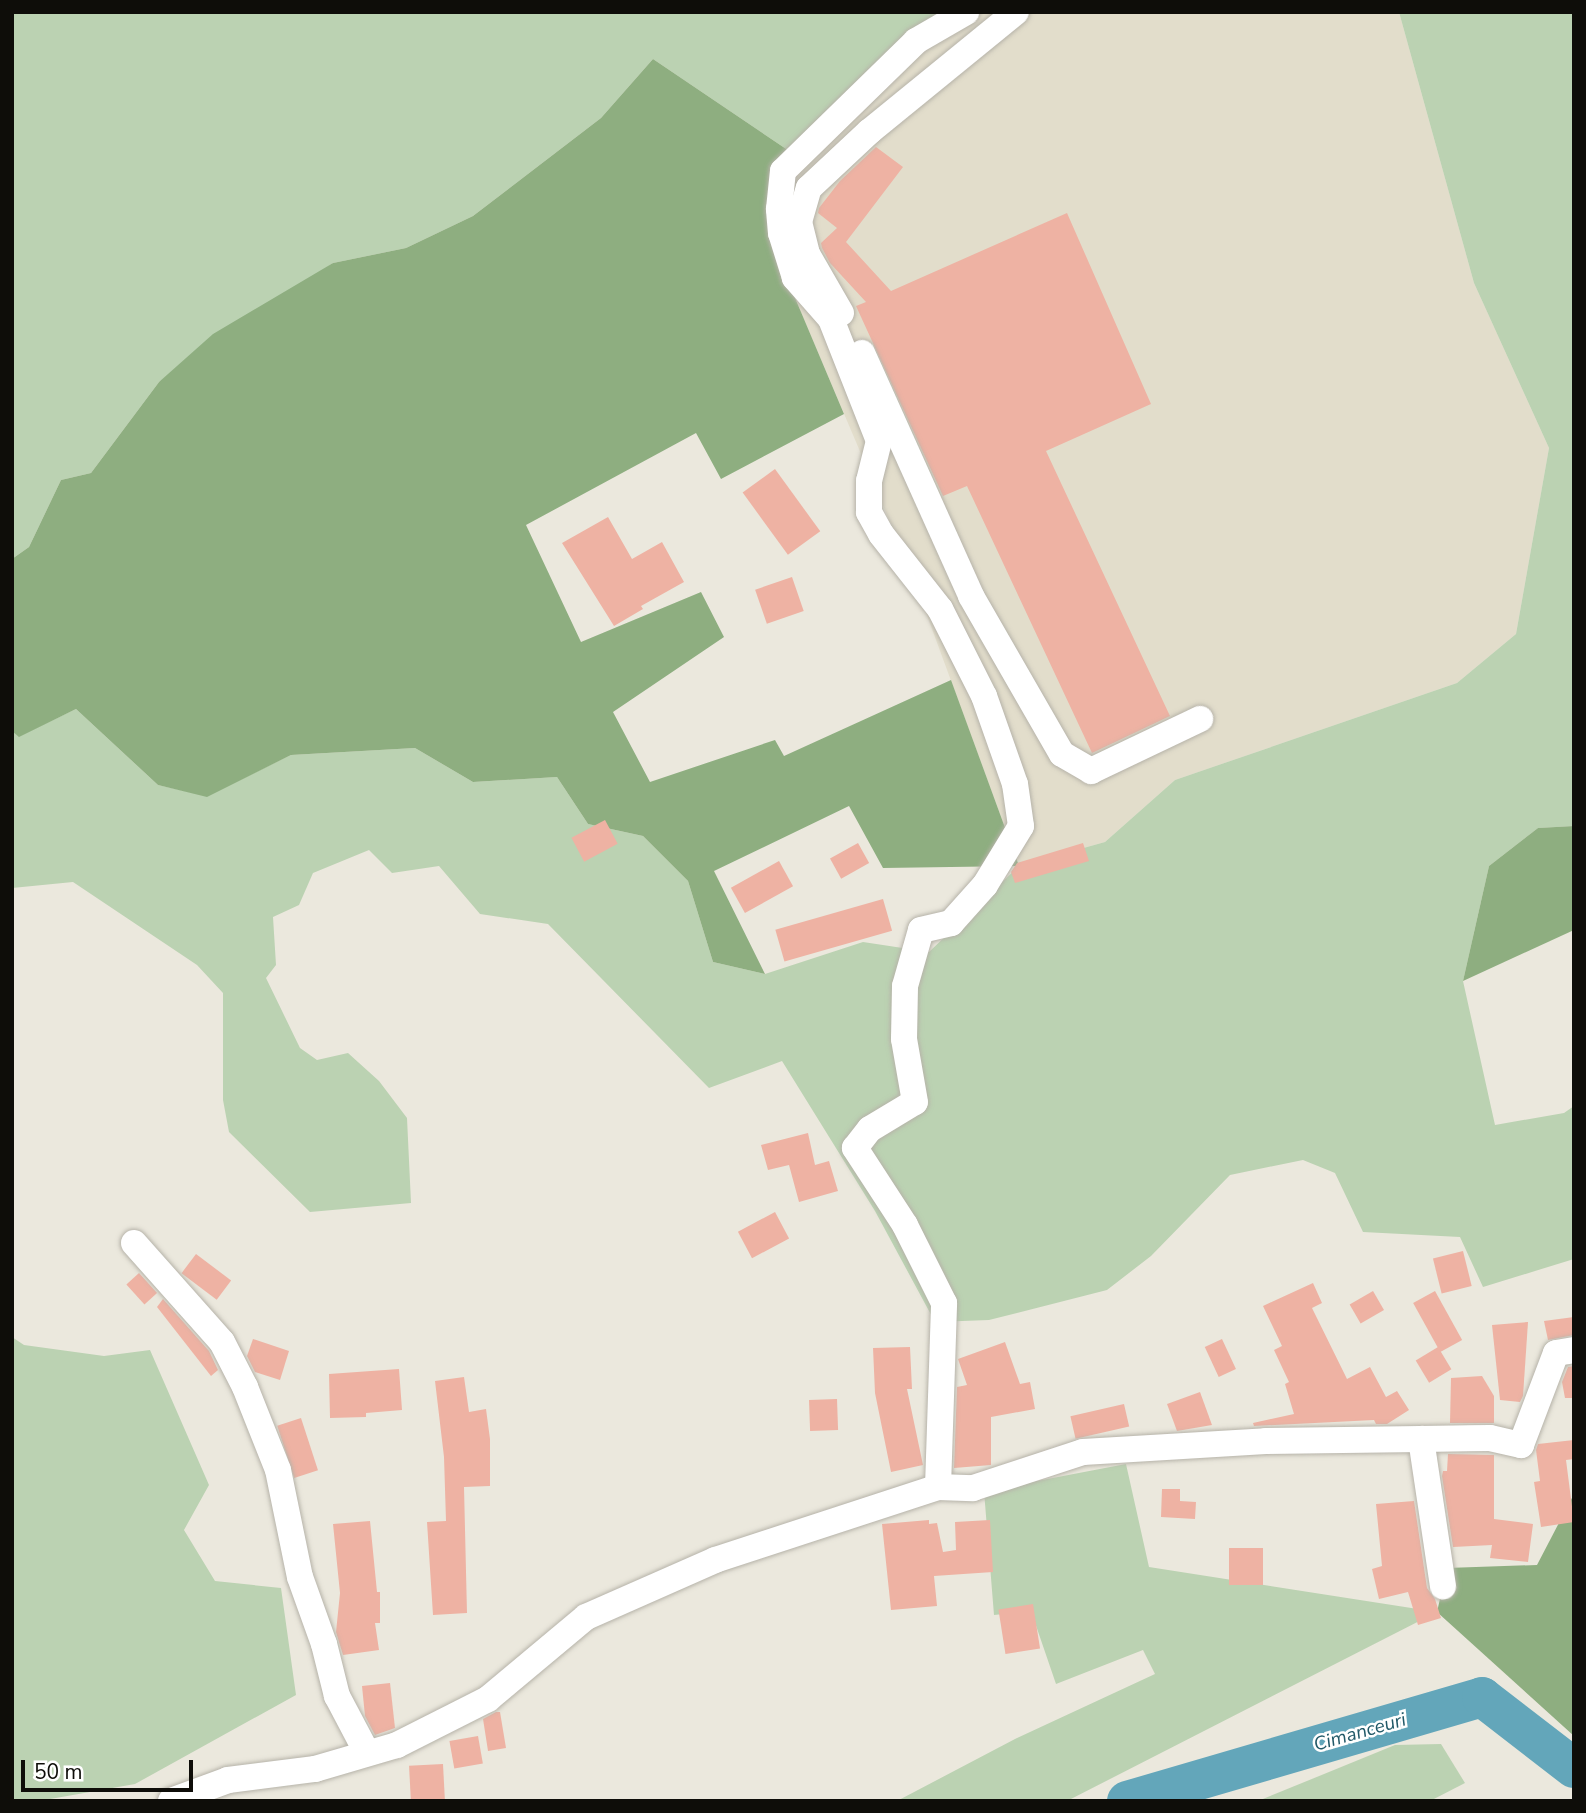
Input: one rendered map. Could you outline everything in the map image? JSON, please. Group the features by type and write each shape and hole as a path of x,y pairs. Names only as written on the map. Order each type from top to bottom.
{"street":[{"path":"938,1487 944,1303 905,1225 855,1148 870,1129 915,1102 904,1039 905,986 920,930 951,923 985,885 1021,826 1015,784 984,696 940,609 881,534 869,512 869,481 879,441 831,319 795,278 781,233 779,209 783,170 916,41 966,12"},
{"path":"1016,12 870,131 809,188 799,222 807,254 857,341 971,596 1062,754 1091,771 1200,719"},
{"path":"134,1243 222,1342 245,1387 278,1470 300,1577 324,1644 337,1696 368,1753"},
{"path":"171,1801 228,1780 315,1769 397,1745 488,1699 586,1617 715,1560 938,1487 974,1488 1083,1452 1266,1441 1490,1438 1521,1445 1556,1353 1574,1350"},
{"path":"1421,1439 1443,1586"}],"shaded area":[{"path":"963,12 1399,12 1474,283 1549,448 1516,634 1457,683 1175,780 1105,842 1019,866 910,569 774,249 778,191"}],"green space":[{"path":"12,12 963,12 801,159 653,59 601,118 473,216 406,248 333,263 159,382 91,473 61,480 29,547 12,559"},
{"path":"1399,12 1574,12 1574,826 1538,828 1489,866 1463,981 1495,1125 1564,1113 1574,1106 1574,1259 1483,1287 1460,1237 1363,1232 1335,1173 1303,1160 1230,1175 1151,1256 1107,1290 989,1320 935,1322 875,1211 782,1061 709,1088 548,924 480,914 439,866 392,873 369,850 313,873 299,905 273,917 276,965 266,978 300,1048 317,1060 348,1053 379,1081 407,1118 411,1203 310,1212 229,1132 223,1100 223,993 197,965 73,882 12,888 12,731 19,736 76,709 158,785 207,796 291,755 415,748 473,782 557,777 588,824 643,836 688,881 713,962 765,974 863,942 929,952 1019,866 1105,842 1175,780 1457,683 1516,634 1549,448 1474,283"},
{"path":"653,59 801,159 778,191 774,248 844,414 721,479 696,433 526,525 581,642 701,592 724,637 613,712 650,782 775,740 784,756 951,680 1019,866 883,868 849,806 714,871 765,974 713,962 688,881 643,836 588,824 557,777 473,782 415,748 291,755 207,797 158,785 76,709 19,737 12,731 12,559 29,547 61,480 91,473 159,382 213,334 333,263 406,248 473,216 601,118"},
{"path":"1574,826 1574,930 1463,981 1489,866 1538,828"},
{"path":"12,1337 24,1345 104,1356 150,1350 209,1485 184,1530 215,1581 281,1588 296,1695 135,1784 39,1801 12,1801"},
{"path":"1126,1464 1149,1567 1437,1612 1067,1801 897,1801 1015,1739 1155,1674 1143,1650 1056,1684 1031,1611 994,1615 984,1491"},
{"path":"1574,1494 1574,1736 1437,1612 1447,1568 1537,1565"},
{"path":"1441,1744 1465,1783 1430,1801 1258,1801 1395,1745"}],"building":[{"path":"876,147 903,167 846,242 891,291 1067,213 1151,404 1046,451 1170,716 1092,753 967,486 943,496 856,306 866,302 830,263 822,248 821,243 837,228 818,213 819,208 840,181"},
{"path":"775,469 820,531 788,555 743,493"},
{"path":"608,517 632,559 662,542 684,582 641,606 643,609 614,626 562,543"},
{"path":"792,577 804,611 767,624 755,590"},
{"path":"605,820 618,844 584,862 571,838"},
{"path":"858,843 869,863 841,879 830,859"},
{"path":"1083,843 1089,861 1015,883 1011,872 1017,863"},
{"path":"779,861 793,886 745,913 731,888"},
{"path":"883,899 892,931 784,962 775,930"},
{"path":"808,1133 815,1165 829,1161 838,1191 799,1202 789,1165 768,1170 761,1145"},
{"path":"775,1212 789,1238 752,1258 738,1232"},
{"path":"1463,1251 1472,1286 1442,1293 1433,1258"},
{"path":"196,1254 231,1280 217,1300 182,1273"},
{"path":"139,1273 157,1293 144,1304 126,1284"},
{"path":"1313,1283 1322,1303 1312,1308 1347,1379 1370,1367 1386,1397 1397,1391 1409,1410 1387,1424 1376,1424 1374,1420 1254,1426 1253,1423 1294,1414 1285,1384 1289,1382 1274,1350 1282,1346 1263,1306"},
{"path":"1373,1291 1384,1310 1361,1324 1350,1304"},
{"path":"1435,1291 1462,1340 1440,1352 1413,1303"},
{"path":"163,1299 209,1351 218,1370 211,1376 157,1307"},
{"path":"1574,1317 1574,1335 1548,1340 1544,1321"},
{"path":"1528,1322 1523,1396 1520,1402 1500,1400 1492,1325"},
{"path":"253,1339 289,1351 280,1380 255,1372 247,1356"},
{"path":"1222,1339 1236,1369 1219,1377 1205,1347"},
{"path":"1005,1342 1020,1384 1030,1382 1035,1409 991,1417 991,1465 954,1468 957,1387 967,1385 958,1359"},
{"path":"910,1347 912,1389 907,1389 923,1465 891,1472 875,1393 873,1348"},
{"path":"1438,1347 1451,1369 1429,1383 1416,1360"},
{"path":"1574,1366 1574,1398 1565,1398 1562,1382 1568,1367"},
{"path":"399,1369 402,1410 366,1413 366,1417 330,1418 329,1374"},
{"path":"1482,1376 1494,1396 1494,1423 1450,1423 1451,1378"},
{"path":"464,1377 469,1412 486,1409 490,1439 490,1486 464,1487 467,1613 433,1615 427,1522 446,1521 444,1457 435,1381"},
{"path":"1200,1392 1212,1425 1177,1431 1167,1404"},
{"path":"837,1399 838,1430 810,1431 809,1400"},
{"path":"1124,1404 1129,1426 1076,1439 1070,1416"},
{"path":"301,1418 318,1470 294,1478 277,1426"},
{"path":"1574,1440 1574,1459 1566,1460 1574,1522 1541,1527 1534,1482 1540,1481 1536,1450 1538,1444"},
{"path":"1448,1454 1494,1455 1494,1519 1533,1524 1528,1562 1490,1558 1492,1545 1453,1547 1442,1476 1443,1471 1447,1471"},
{"path":"1162,1489 1180,1489 1180,1501 1196,1502 1195,1519 1161,1517"},
{"path":"1414,1501 1427,1588 1435,1599 1441,1618 1418,1625 1408,1592 1379,1599 1372,1569 1382,1566 1376,1504"},
{"path":"929,1520 929,1524 937,1523 943,1552 956,1550 955,1522 990,1520 993,1572 934,1576 937,1606 891,1610 882,1524"},
{"path":"370,1521 377,1592 380,1592 380,1623 375,1623 379,1650 343,1655 336,1632 340,1593 333,1524"},
{"path":"1229,1548 1263,1548 1263,1585 1229,1585"},
{"path":"1033,1604 1040,1648 1005,1654 998,1609"},
{"path":"390,1683 395,1728 375,1735 365,1716 362,1686"},
{"path":"500,1712 506,1748 488,1751 483,1719"},
{"path":"478,1736 483,1764 454,1769 449,1741"},
{"path":"443,1764 445,1801 411,1801 409,1766"}],"waterway":[{"name":"Cimanceuri","path":"1127,1801 1482,1697 1574,1768"}]}
